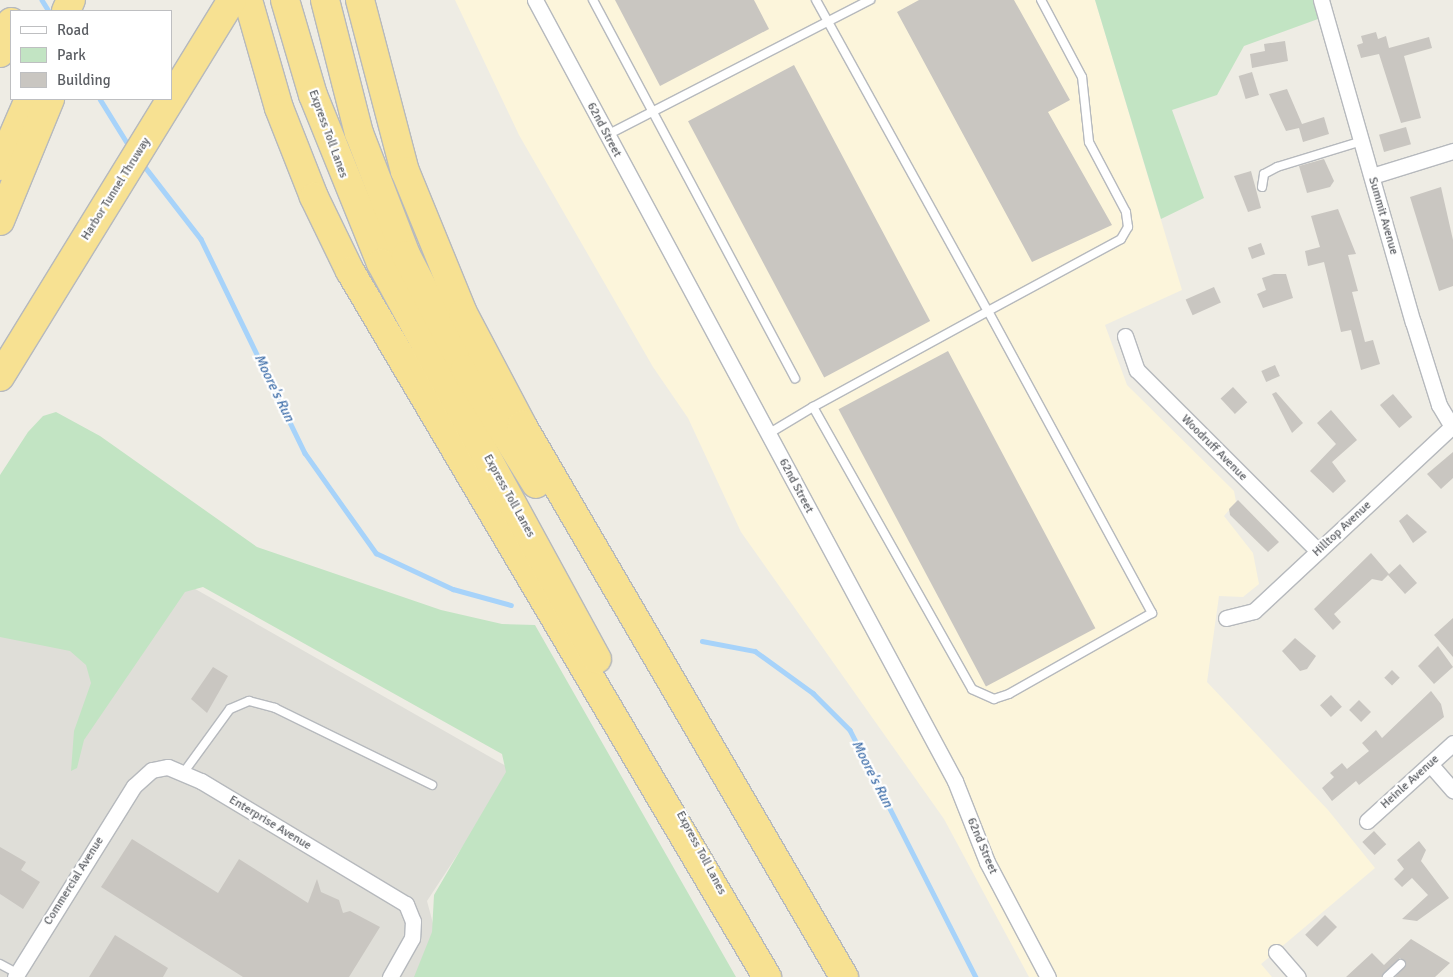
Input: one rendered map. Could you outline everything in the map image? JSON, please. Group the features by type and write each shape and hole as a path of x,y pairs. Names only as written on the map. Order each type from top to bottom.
{"highway":[{"name":"Harbor Tunnel Thruway","path":"172,98 232,0"},
{"path":"248,0 279,108 314,198 350,271 767,977"},
{"name":"Express Toll Lanes","path":"285,0 313,95 381,263 767,977"},
{"path":"325,0 359,133 428,302 552,510 626,605"},
{"path":"360,0 393,131 432,243 491,368 626,605 844,977"},
{"path":"0,166 29,100"},
{"path":"5,209 50,100"},
{"name":"Harbor Tunnel Thruway","path":"0,377 170,100"}],"street":[{"name":"62nd Street","path":"535,0 955,782 987,862 1048,977"},
{"name":"Summit Avenue","path":"1321,0 1434,389 1452,428"},
{"path":"1372,176 1453,151"},
{"name":"Woodruff Avenue","path":"1125,336 1137,370 1318,551"},
{"name":"Hilltop Avenue","path":"1226,618 1254,611 1452,428"},
{"name":"Heinle Avenue","path":"1367,821 1453,743"},
{"path":"1430,764 1453,790"},
{"name":"Enterprise Avenue","path":"134,786 158,768 184,772 406,904 414,922 412,938 390,977"},
{"name":"Commercial Avenue","path":"16,975 134,786"},
{"path":"1276,952 1298,977"}],"lane":[{"path":"593,0 795,378"},
{"path":"814,407 972,689 994,699 1009,694 1147,619 1150,608 816,0"},
{"path":"607,135 651,110 870,0"},
{"path":"768,434 1121,239 1128,227 1126,212 1089,142 1082,77 1041,0"},
{"path":"1262,187 1264,174 1277,167 1362,141"},
{"path":"184,772 230,709 249,701 275,708 432,786"},
{"path":"0,964 16,975"},
{"path":"1387,977 1401,964"}],"shaded area":[{"path":"455,0 1095,0 1182,290 1105,325 1127,385 1234,491 1236,502 1224,516 1253,553 1259,584 1243,597 1219,596 1207,682 1328,810 1375,868 1261,964 1272,977 1029,977 944,819 741,532 688,418 653,367 519,135"},
{"path":"0,488 190,586 513,770 427,901 435,931 419,977 0,977"}],"green space":[{"path":"1095,0 1314,0 1318,19 1244,46 1217,95 1172,110 1204,198 1161,219"},
{"path":"56,412 100,436 257,547 441,610 502,624 535,625 736,977 414,977 432,932 434,895 506,772 502,754 203,587 185,592 84,740 77,768 71,771 74,731 91,683 86,665 70,651 0,637 0,475 28,432 43,416"}],"building":[{"path":"615,0 754,0 769,29 660,86"},
{"path":"919,0 1014,0 1070,100 1048,112 1112,225 1032,262 897,12"},
{"path":"1376,32 1378,39 1386,36 1389,48 1429,37 1432,48 1404,56 1421,118 1401,123 1379,54 1361,58 1357,45 1363,43 1361,36"},
{"path":"1285,41 1288,61 1252,68 1250,54 1265,51 1264,44"},
{"path":"794,65 930,321 824,377 688,121"},
{"path":"1252,72 1259,95 1246,99 1239,76"},
{"path":"1287,89 1302,124 1324,117 1329,134 1303,142 1299,128 1286,131 1269,94"},
{"path":"1406,127 1411,144 1384,152 1379,135"},
{"path":"1324,159 1334,181 1330,187 1307,193 1299,166"},
{"path":"1251,171 1261,208 1248,212 1234,176"},
{"path":"1441,187 1453,240 1453,286 1439,291 1410,197"},
{"path":"1338,209 1356,254 1348,255 1358,291 1352,292 1365,342 1373,340 1380,364 1361,370 1351,330 1341,332 1324,262 1308,266 1305,251 1320,247 1311,216"},
{"path":"1261,243 1265,254 1252,259 1248,248"},
{"path":"1274,274 1286,274 1293,298 1263,308 1257,294 1266,290 1262,278"},
{"path":"1214,287 1221,303 1193,315 1186,300"},
{"path":"948,351 1095,628 986,686 839,409"},
{"path":"1275,365 1280,376 1266,382 1261,371"},
{"path":"1233,387 1247,402 1235,414 1221,399"},
{"path":"1276,392 1303,423 1292,433 1272,394"},
{"path":"1393,394 1412,417 1399,428 1380,405"},
{"path":"1331,410 1357,440 1332,462 1346,481 1333,493 1310,471 1336,444 1317,423"},
{"path":"1453,452 1453,478 1441,489 1427,474"},
{"path":"1238,500 1279,542 1268,552 1230,515 1229,509"},
{"path":"1407,514 1427,532 1413,543 1399,521"},
{"path":"1371,553 1389,574 1400,564 1417,583 1405,594 1388,575 1382,581 1372,579 1334,614 1341,622 1333,630 1314,609"},
{"path":"1453,618 1453,657 1434,635"},
{"path":"1295,638 1316,656 1307,669 1300,671 1282,651"},
{"path":"1438,646 1453,667 1434,684 1418,666"},
{"path":"213,667 228,676 207,713 191,699"},
{"path":"1392,670 1400,678 1392,686 1384,678"},
{"path":"1431,691 1441,704 1444,717 1359,785 1356,781 1332,801 1322,788 1334,777 1330,773 1342,763 1347,769 1369,751 1362,743 1376,730 1382,738"},
{"path":"1331,695 1342,707 1331,717 1320,705"},
{"path":"1359,700 1371,712 1361,722 1349,710"},
{"path":"1374,831 1386,844 1375,855 1362,842"},
{"path":"132,839 218,893 239,859 308,903 317,879 321,892 339,900 343,913 350,911 380,927 349,977 243,977 101,887"},
{"path":"1419,841 1426,850 1421,861 1449,898 1417,921 1402,919 1428,895 1412,878 1402,887 1394,879 1404,869 1397,860"},
{"path":"0,847 26,862 21,870 40,882 23,909 0,894"},
{"path":"1325,915 1337,927 1317,947 1305,935"},
{"path":"115,935 168,968 163,977 89,977"},
{"path":"1411,939 1450,963 1435,977 1395,977 1406,965 1400,958 1382,977 1346,977 1372,953 1384,965"}],"waterway":[{"name":"Moore's Run","path":"42,0 48,10"},
{"name":"Moore's Run","path":"101,100 131,149"},
{"name":"Moore's Run","path":"142,163 201,239 305,453 376,553 453,589 511,605"},
{"name":"Moore's Run","path":"702,641 755,651 813,693 850,730 976,977"}]}
